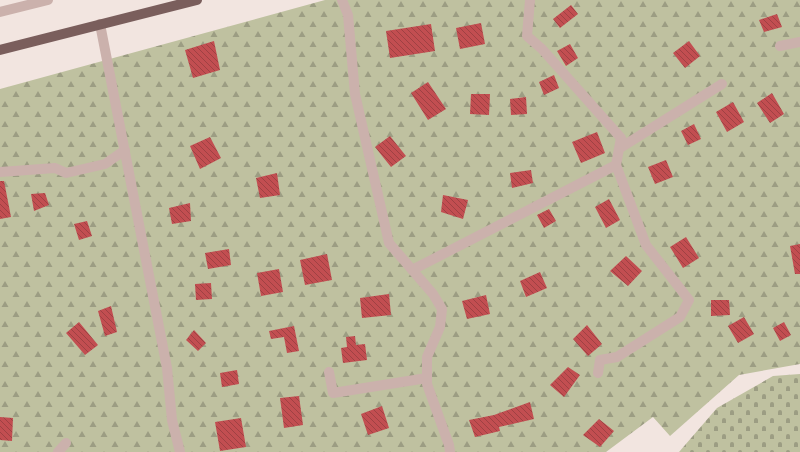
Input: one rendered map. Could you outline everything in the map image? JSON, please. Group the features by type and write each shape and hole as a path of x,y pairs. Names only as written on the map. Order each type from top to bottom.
{"main road":[{"path":"0,50 197,0"}],"street":[{"path":"0,12 48,0"},
{"path":"342,0 348,15 354,94 389,243 433,294 442,309 440,327 427,357 427,384 449,445 450,452"},
{"path":"530,0 527,36 542,49 622,138 616,165 637,225 646,245 689,300 680,317 617,357 600,360 598,373"},
{"path":"100,24 167,368 172,420 180,452"},
{"path":"780,46 800,42"},
{"path":"620,148 722,84"},
{"path":"0,172 55,168 66,172 106,164 125,150"},
{"path":"412,270 616,165"},
{"path":"329,372 332,393 427,378"},
{"path":"58,452 66,443"}],"green space":[{"path":"325,0 800,0 800,364 739,375 670,436 653,417 606,452 0,452 0,89"},
{"path":"800,374 800,452 679,452 717,408 773,376"}],"building":[{"path":"571,5 578,14 560,28 553,19"},
{"path":"777,14 782,27 764,32 759,20"},
{"path":"481,23 485,44 460,49 456,28"},
{"path":"431,24 435,51 390,58 386,31"},
{"path":"214,41 220,70 193,78 185,50"},
{"path":"689,41 700,56 685,68 673,53"},
{"path":"570,44 578,58 566,66 557,51"},
{"path":"554,75 559,88 544,95 539,82"},
{"path":"428,82 446,109 428,120 411,93"},
{"path":"772,93 784,114 770,123 757,103"},
{"path":"471,94 490,94 489,115 470,114"},
{"path":"526,97 527,114 511,115 510,99"},
{"path":"733,102 744,122 727,132 716,112"},
{"path":"694,124 701,139 688,145 681,131"},
{"path":"597,132 605,153 581,163 572,142"},
{"path":"390,136 406,156 391,167 375,147"},
{"path":"210,137 221,158 200,169 190,146"},
{"path":"666,160 673,177 655,184 648,167"},
{"path":"531,170 533,183 512,188 510,173"},
{"path":"277,173 280,195 260,198 256,178"},
{"path":"0,181 4,181 11,217 0,219"},
{"path":"45,193 49,205 34,211 31,194"},
{"path":"443,195 468,200 463,219 441,212"},
{"path":"609,199 620,220 606,228 595,207"},
{"path":"190,203 191,221 172,224 169,208"},
{"path":"549,209 556,221 544,228 537,215"},
{"path":"87,221 92,236 79,240 74,224"},
{"path":"686,237 699,258 683,268 670,247"},
{"path":"800,244 800,274 795,274 790,246"},
{"path":"229,249 231,265 208,269 205,253"},
{"path":"327,254 332,280 305,285 300,260"},
{"path":"626,256 642,271 628,286 610,271"},
{"path":"279,269 283,292 261,296 257,273"},
{"path":"540,272 547,288 526,297 520,281"},
{"path":"211,283 212,299 196,300 195,284"},
{"path":"389,294 391,315 362,318 360,298"},
{"path":"486,295 490,314 467,319 462,301"},
{"path":"711,300 729,300 730,315 711,316"},
{"path":"111,306 117,332 105,336 98,311"},
{"path":"744,317 754,334 738,343 728,326"},
{"path":"79,322 98,345 85,355 66,333"},
{"path":"784,322 791,335 780,341 773,328"},
{"path":"587,325 602,344 588,356 573,339"},
{"path":"294,326 299,351 287,353 284,337 271,339 269,331"},
{"path":"194,330 206,343 198,351 186,340"},
{"path":"355,336 356,345 365,344 367,360 343,363 341,348 347,347 346,337"},
{"path":"568,367 580,375 564,397 550,385"},
{"path":"237,370 239,384 222,387 220,373"},
{"path":"299,396 303,425 284,428 280,398"},
{"path":"530,402 534,419 499,427 500,431 475,437 469,420 494,415"},
{"path":"382,406 389,428 368,435 361,414"},
{"path":"0,417 13,418 12,441 0,440"},
{"path":"241,418 246,447 220,451 215,422"},
{"path":"599,419 614,431 600,447 583,435"}]}
